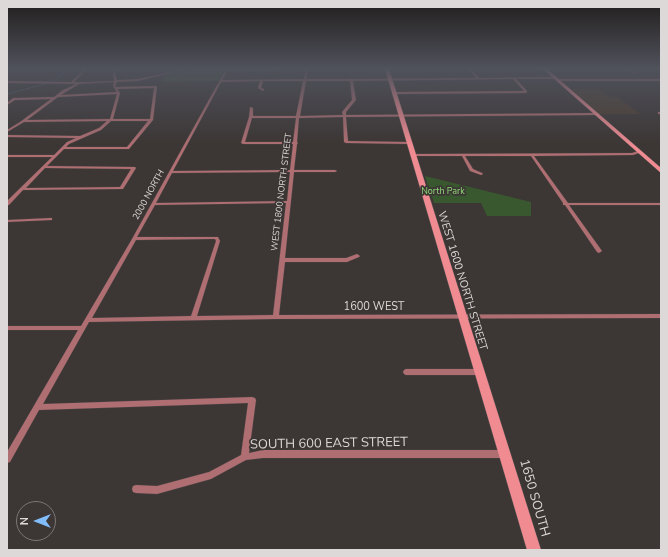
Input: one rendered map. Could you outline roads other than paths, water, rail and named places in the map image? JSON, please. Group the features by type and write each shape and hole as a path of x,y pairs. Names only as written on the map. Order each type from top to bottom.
{"street":[{"path":"7,131 17,126 58,95"},
{"path":"8,104 14,99 87,95"},
{"path":"7,204 68,143 100,129 112,119 118,95"},
{"path":"63,148 128,148 151,120 155,95"},
{"name":"2000 NORTH","path":"7,459 134,239 212,95"},
{"name":"WEST 1800 NORTH STREET","path":"276,317 298,116 303,95"},
{"path":"353,95 354,100 344,112 346,142 408,143"},
{"name":"WEST 1600 NORTH STREET","path":"395,95 408,143 505,454"},
{"path":"575,95 661,171"},
{"path":"251,108 251,117 243,143 296,143"},
{"path":"251,117 400,114 597,114"},
{"path":"24,121 112,119 151,120"},
{"path":"7,126 17,126"},
{"path":"7,136 82,137"},
{"path":"412,155 633,154 638,152"},
{"path":"463,155 471,170 481,174"},
{"path":"532,155 599,251"},
{"path":"7,156 55,156"},
{"path":"22,189 121,188 134,168 44,167"},
{"path":"170,172 335,171"},
{"path":"153,204 289,202"},
{"path":"565,204 661,204"},
{"path":"7,221 50,219"},
{"path":"134,239 216,238 218,241 193,318"},
{"path":"282,260 347,260 357,256"},
{"name":"1600 WEST","path":"88,320 276,317 462,318 661,316"},
{"path":"7,328 83,328"},
{"path":"406,372 479,372"},
{"path":"38,407 252,400 245,457"},
{"name":"SOUTH 600 EAST STREET","path":"136,489 157,490 204,476 245,457 263,454 505,454"},
{"name":"1650 SOUTH","path":"505,454 534,550"}],"park label":[{"name":"North Park","path":"443,192"}]}
